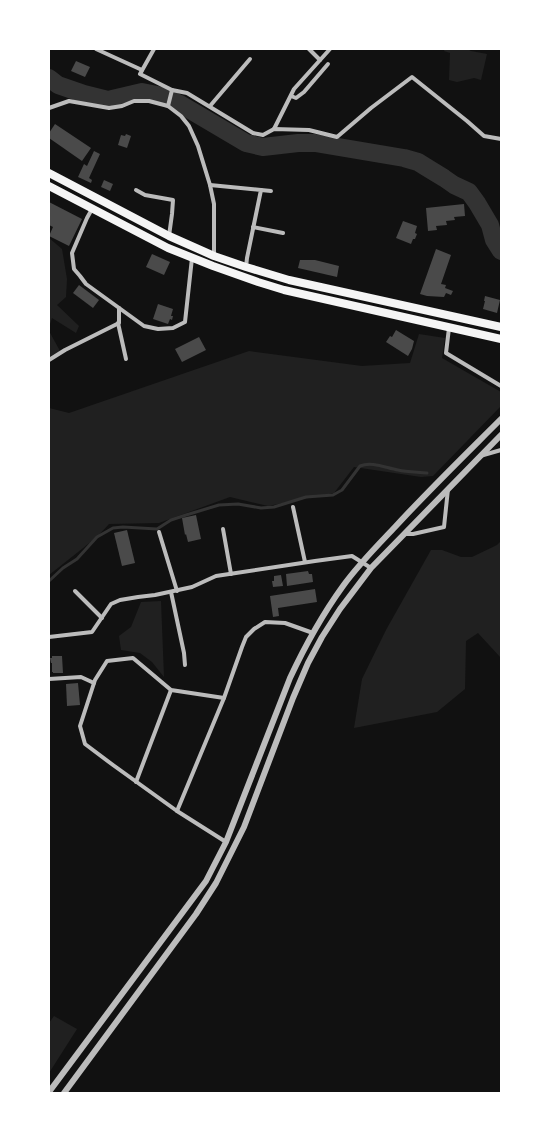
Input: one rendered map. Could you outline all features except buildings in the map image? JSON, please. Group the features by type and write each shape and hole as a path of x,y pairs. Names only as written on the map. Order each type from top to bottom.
{"main road":[{"path":"49,173 169,236 214,256 246,267 289,280 501,327"},
{"path":"49,186 168,248 258,282 284,290 501,339"}],"street":[{"path":"96,49 142,70"},
{"path":"154,49 140,74 172,90 187,93 253,133 263,135 274,129 309,130 337,137 371,108 412,77 484,136 501,139"},
{"path":"309,49 320,60"},
{"path":"274,129 294,89 330,49"},
{"path":"210,106 250,59"},
{"path":"290,96 296,98 304,92 328,64"},
{"path":"168,106 172,90"},
{"path":"49,108 69,101 109,108 134,102 149,101 168,106 181,116 189,126 198,146 210,185 214,204 214,256"},
{"path":"210,185 271,191"},
{"path":"136,190 145,194 173,200 169,236"},
{"path":"246,267 261,190"},
{"path":"92,209 72,253 74,269 86,284 144,326 158,329 173,328 185,322 192,258"},
{"path":"253,227 283,233"},
{"path":"119,308 118,323 126,359"},
{"path":"49,360 65,350 118,323"},
{"path":"449,327 446,353 501,386"},
{"path":"49,1092 206,881 226,842 290,678 323,614 343,585 362,562 422,498 501,420"},
{"path":"64,1093 196,914 216,883 244,827 293,698 308,663 322,637 340,609 371,568 501,435"},
{"path":"480,456 501,450"},
{"path":"405,534 412,534 444,526 448,489"},
{"path":"293,507 304,562"},
{"path":"224,529 231,574"},
{"path":"159,532 177,591"},
{"path":"49,637 92,632 111,604 120,600 138,596 155,596 177,591 192,587 216,576 352,556 371,568"},
{"path":"75,591 102,618"},
{"path":"171,592 184,653 185,665"},
{"path":"177,811 224,698 246,637 254,629 265,622 285,623 313,633"},
{"path":"224,698 171,690 133,658 107,661 94,683 80,726 85,744 177,811 226,842"},
{"path":"49,679 81,677 94,683"},
{"path":"136,782 171,690"}],"shaded area":[{"path":"445,49 467,49 487,54 481,80 474,78 457,82 449,80 450,53 444,51"},
{"path":"49,238 62,249 67,279 66,297 57,305 79,326 76,333 52,318 49,327"},
{"path":"49,331 60,351 49,357"},
{"path":"419,334 445,338 442,358 501,392 501,406 433,476 421,477 354,467 334,493 268,506 230,497 159,523 109,524 97,537 49,575 49,408 69,413 249,351 362,366 410,363"},
{"path":"501,541 501,658 478,633 466,641 465,689 437,712 354,728 362,679 386,630 431,550 442,550 461,557 472,557 497,545"},
{"path":"161,601 164,677 152,662 140,653 121,650 119,636 131,627 141,602"},
{"path":"54,1016 77,1029 49,1073 49,1023"}],"waterway":[{"path":"49,78 58,85 108,100 142,92 162,96 180,104 246,143 263,147 298,143 315,143 404,158 418,162 454,185 469,192 490,225 494,240 501,251"},
{"path":"49,581 63,568 77,559 97,537 113,528 123,527 157,529 171,520 219,505 238,504 261,508 274,507 306,497 333,495 342,490 360,466 369,464 401,471 427,473"}]}
